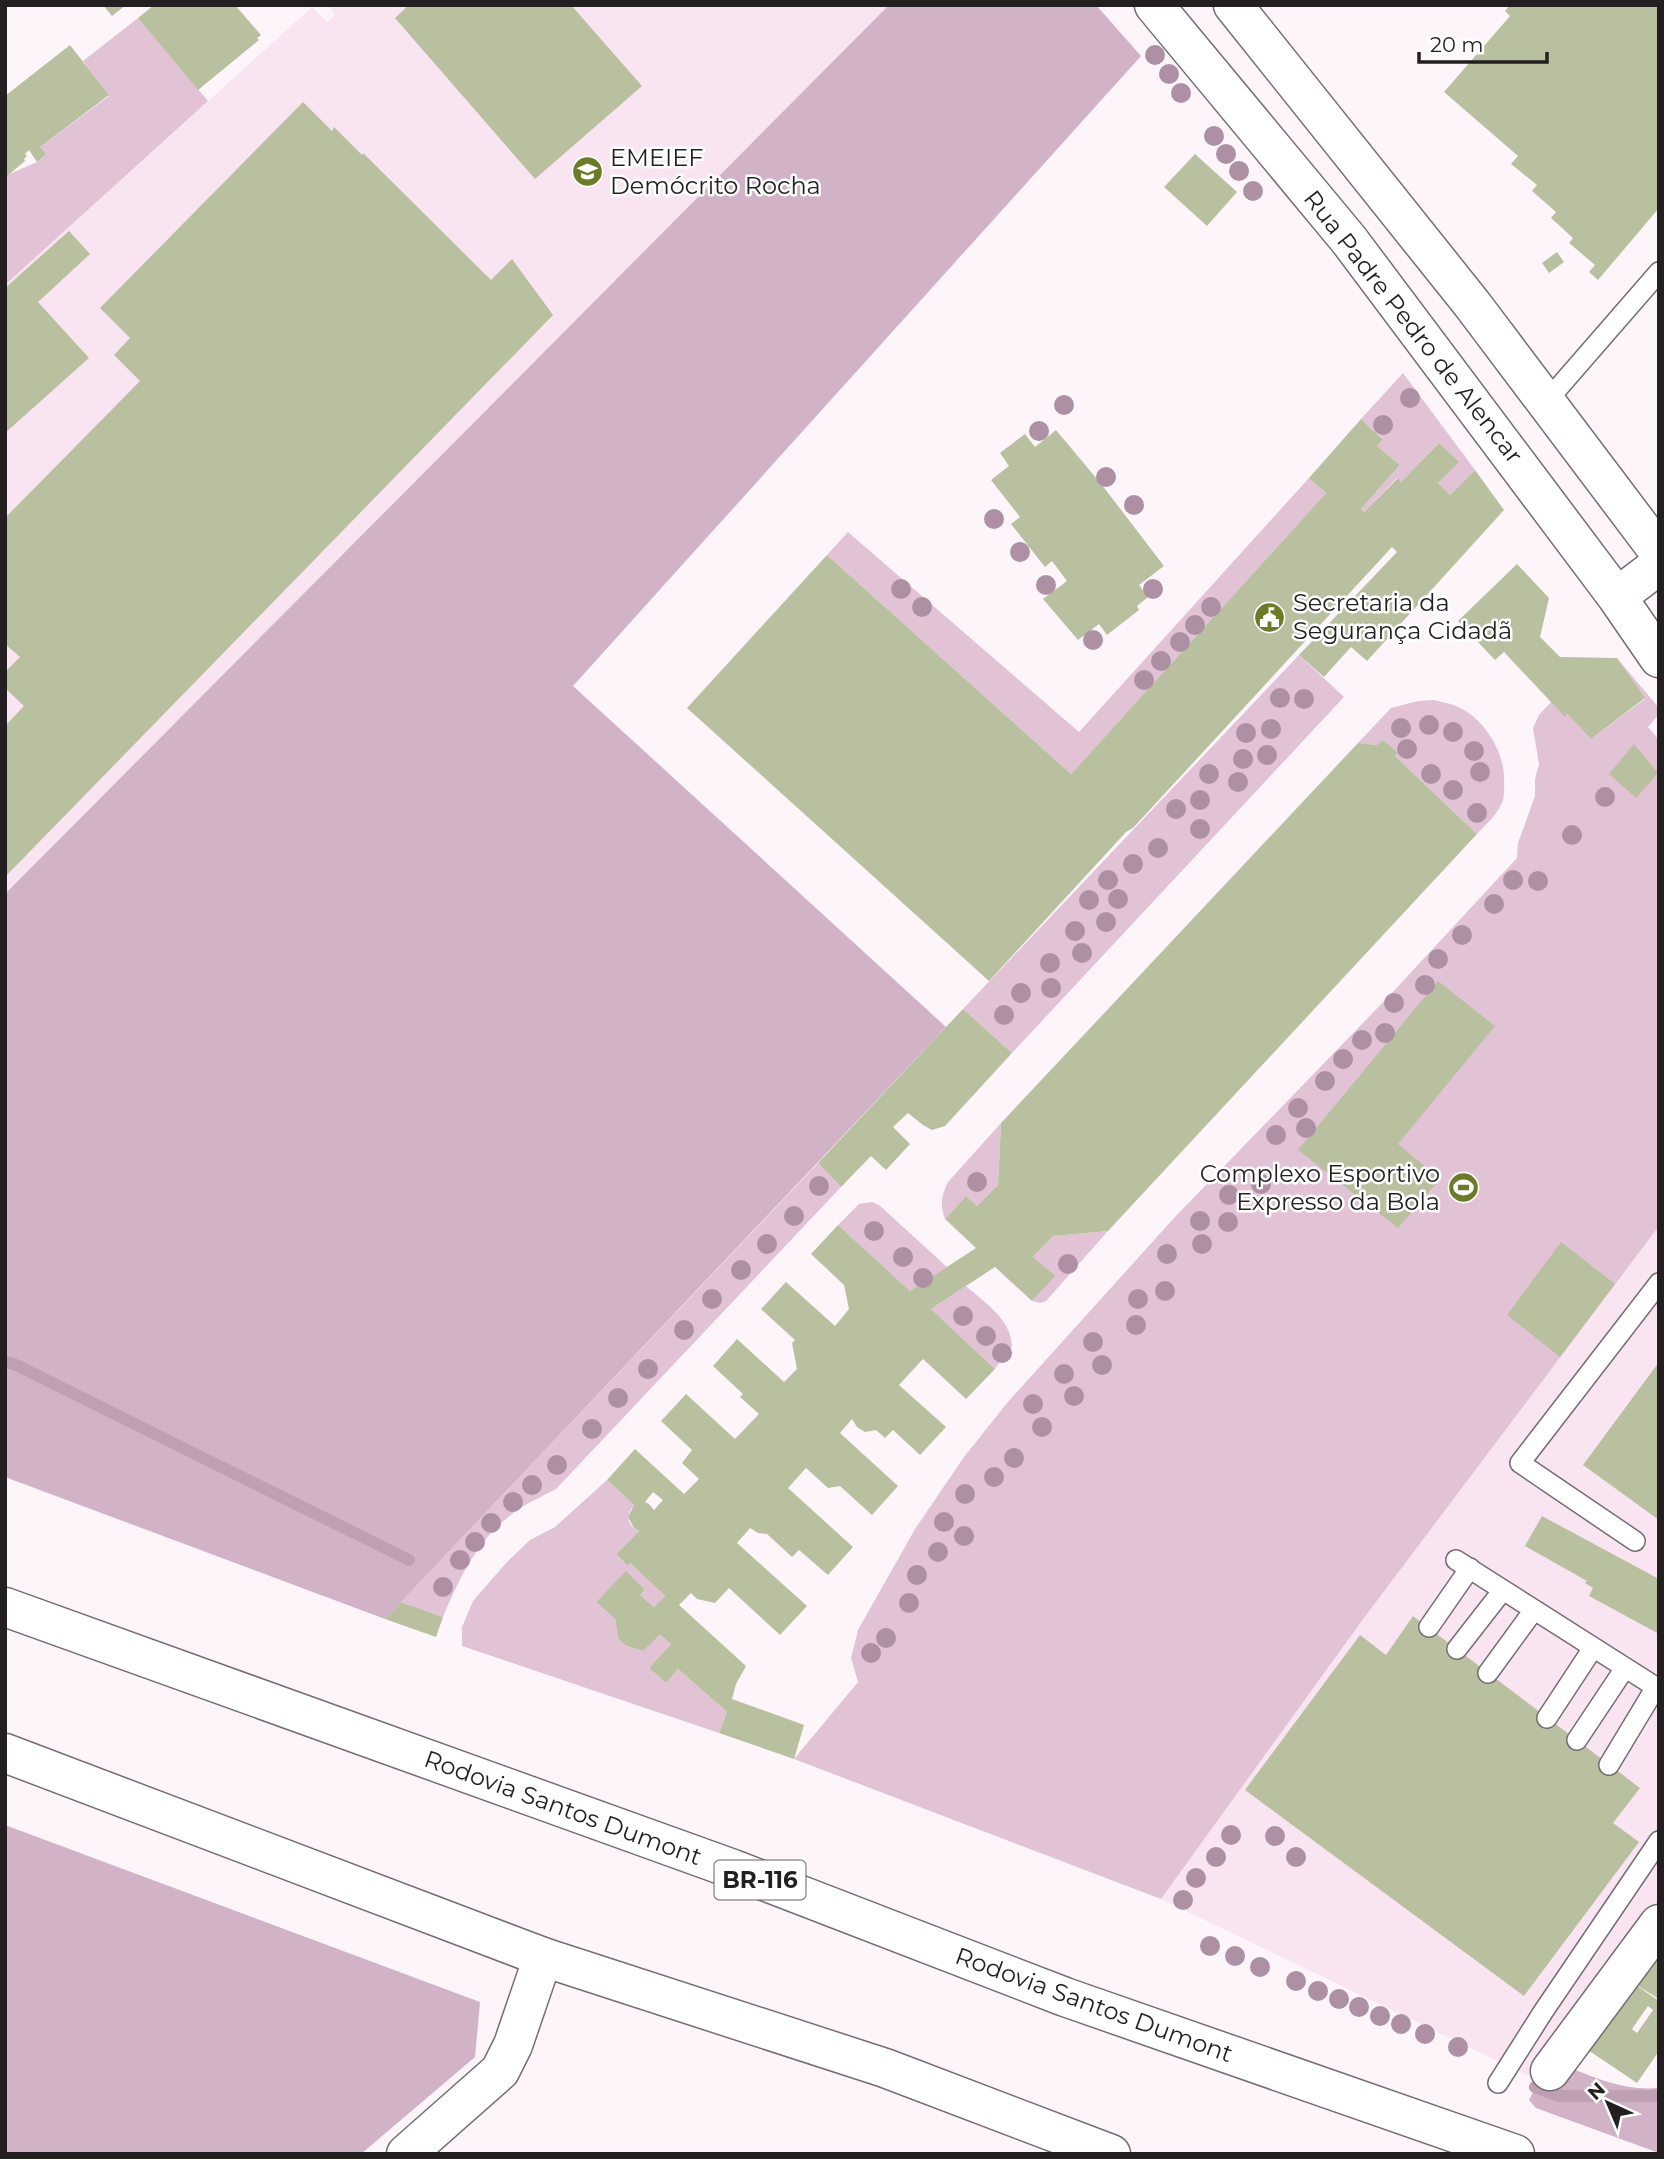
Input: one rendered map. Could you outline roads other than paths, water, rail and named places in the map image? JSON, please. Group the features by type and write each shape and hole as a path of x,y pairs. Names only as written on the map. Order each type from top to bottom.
{"main road":[{"name":"Rua Padre Pedro de Alencar","path":"1154,5 1349,240 1617,597 1659,658"},
{"path":"1233,5 1472,304 1659,552"},
{"path":"1211,72 1257,34"},
{"path":"1515,460 1555,413"},
{"path":"1617,597 1659,565"},
{"name":"Rodovia Santos Dumont","path":"5,1607 733,1869 1065,1997 1515,2154"},
{"path":"5,1753 544,1957 885,2068 1111,2154"},
{"path":"1550,2071 1659,1924"},
{"path":"406,2154 500,2071 513,2045 544,1957"}],"lane":[{"path":"1555,413 1659,272"},
{"path":"1635,1541 1520,1463 1659,1283"},
{"path":"1429,1627 1463,1564 1658,1688 1609,1765"},
{"path":"1457,1649 1503,1590"},
{"path":"1489,1673 1534,1610"},
{"path":"1547,1718 1593,1648"},
{"path":"1577,1740 1625,1668"},
{"path":"1499,2082 1659,1841"}],"waterway":[{"path":"5,1362 14,1364 409,1560"},
{"path":"1535,2087 1558,2096 1659,2096"}],"place":[{"name":"EMEIEF Demócrito Rocha","path":"587,172"},
{"name":"Secretaria da Segurança Cidadã","path":"1270,617"},
{"name":"Complexo Esportivo Expresso da Bola","path":"1463,1188"}]}
